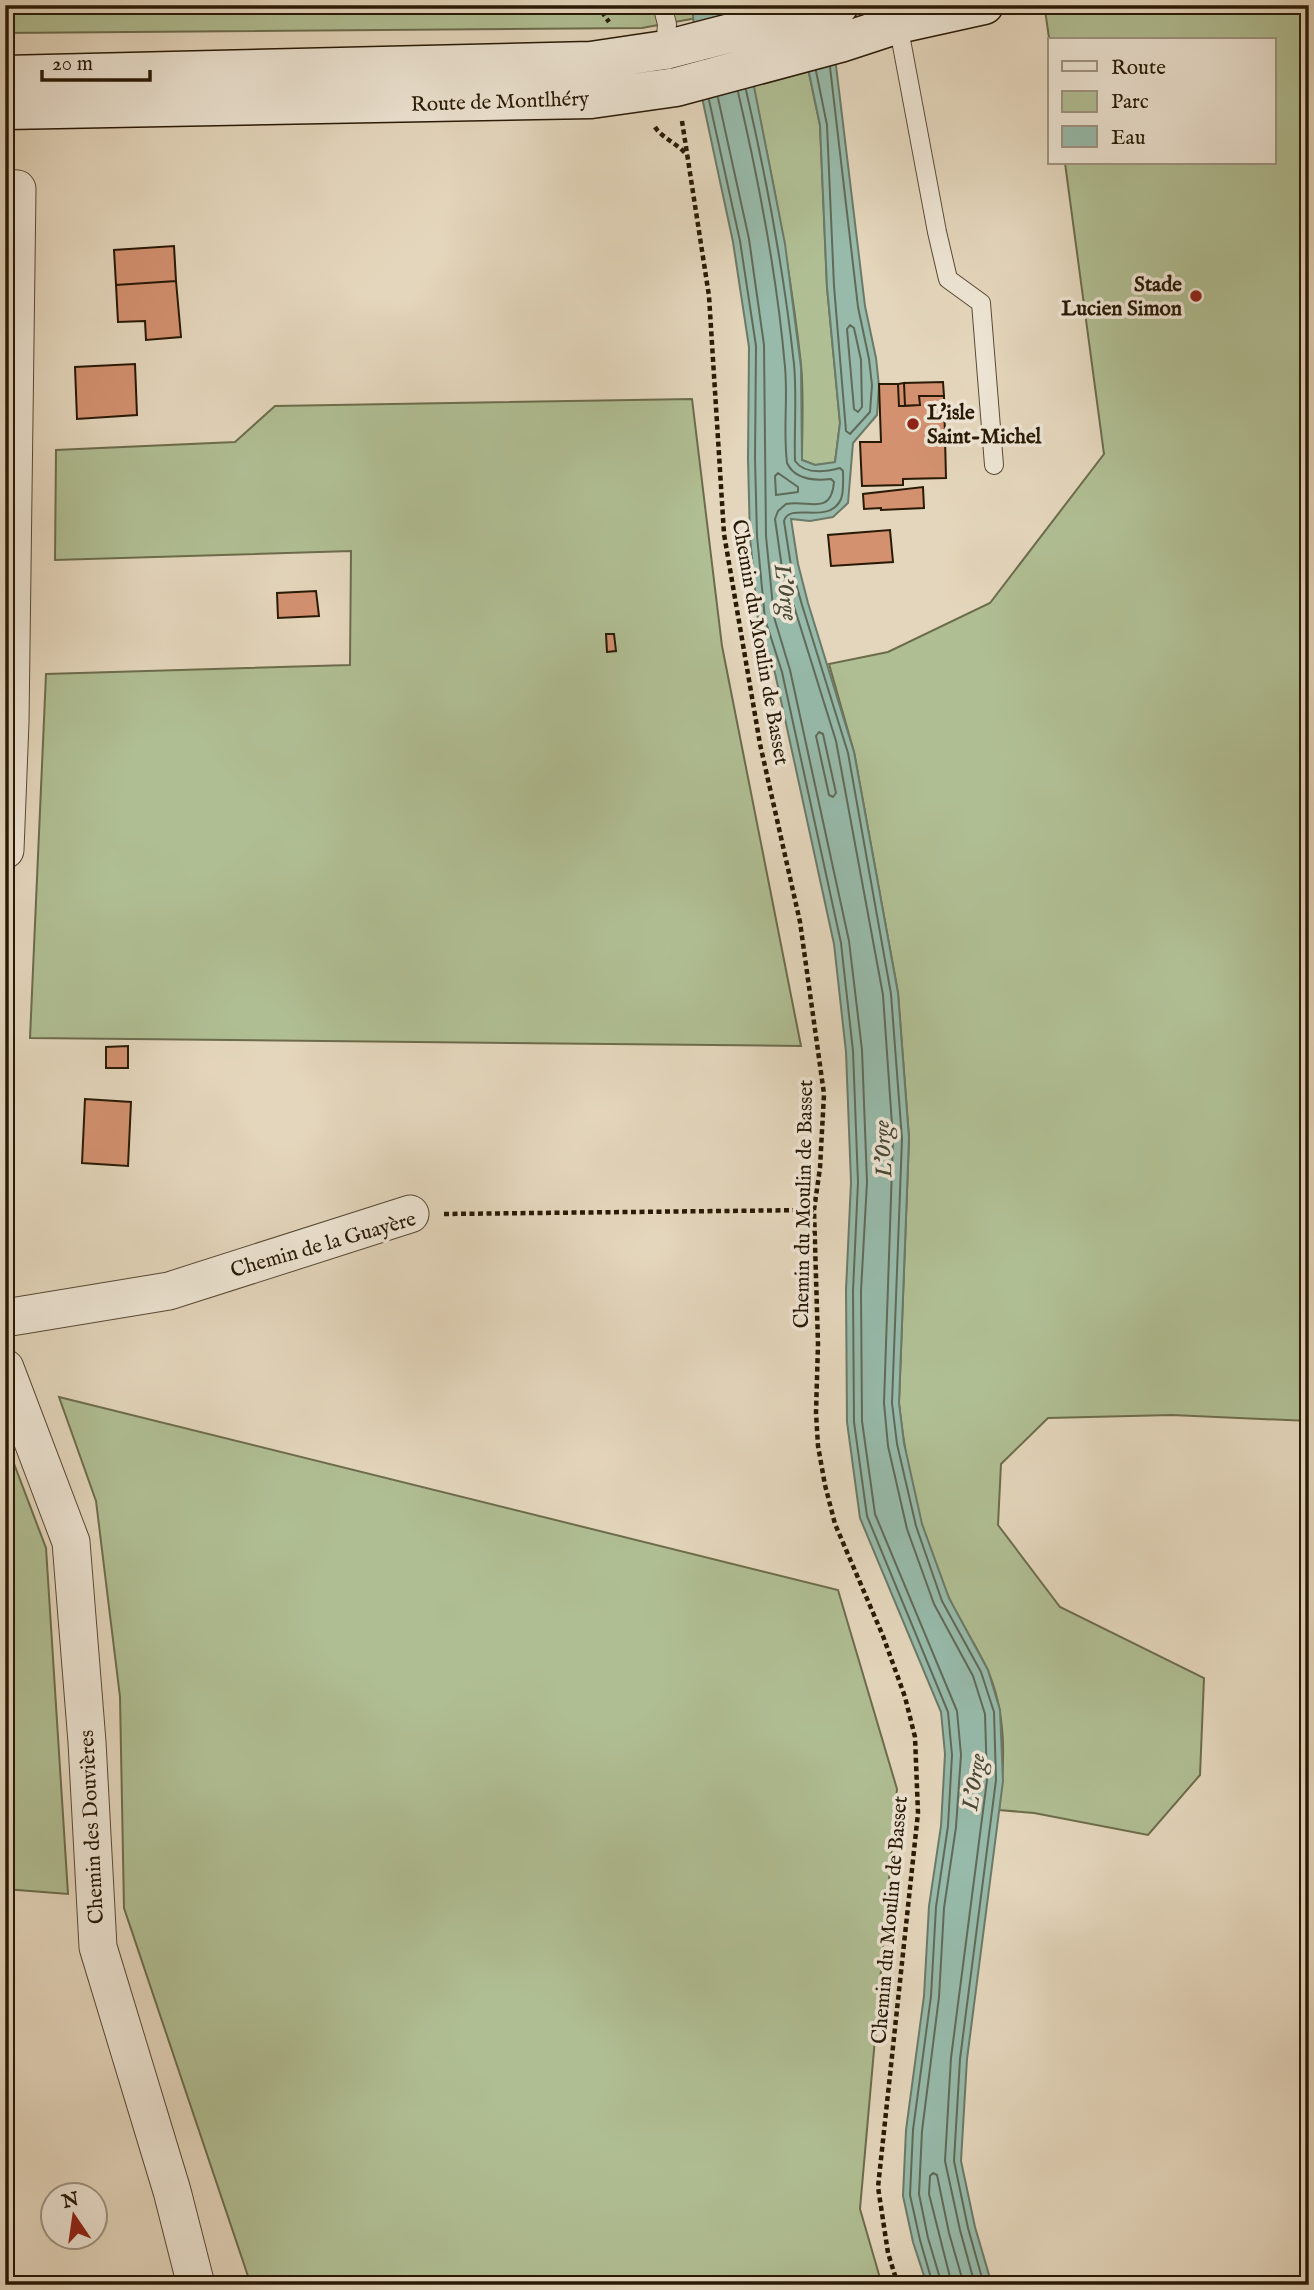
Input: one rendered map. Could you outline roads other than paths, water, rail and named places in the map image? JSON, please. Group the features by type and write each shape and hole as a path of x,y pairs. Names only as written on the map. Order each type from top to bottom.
{"main road":[{"name":"Route de Montlhéry","path":"5,110 591,99 676,87 840,43 898,24 984,5"},
{"name":"Route de Montlhéry","path":"5,75 591,61 668,49 819,10"}],"street":[{"path":"5,850 10,722 11,188"},
{"name":"Chemin de la Guayère","path":"5,1318 169,1291 410,1214"},
{"name":"Chemin des Douvières","path":"5,1368 71,1542 87,1742 99,1947 172,2191 196,2285"}],"lane":[{"path":"662,5 667,24 668,49"},
{"path":"898,24 948,279 981,303 994,465"}],"water":[{"name":"L'Orge","path":"692,5 738,5 785,244 801,367 802,460 815,465 835,462 840,423 827,287 820,125 805,54 834,49 865,306 876,358 879,386 877,415 853,443 848,503 833,517 810,521 791,519 808,603 854,752 898,993 909,1138 899,1403 904,1443 922,1524 949,1598 988,1670 1000,1710 1003,1781 967,2059 961,2161 975,2227 992,2285 927,2285 913,2242 903,2196 906,2130 924,1996 929,1906 941,1826 945,1754 941,1712 860,1518 847,1422 846,1290 851,1182 846,1052 834,944 775,673 758,620 750,537 749,347 733,242 700,88"}],"place":[{"name":"Stade Lucien Simon","path":"1196,296"},
{"name":"L'isle Saint-Michel","path":"913,424"}]}
